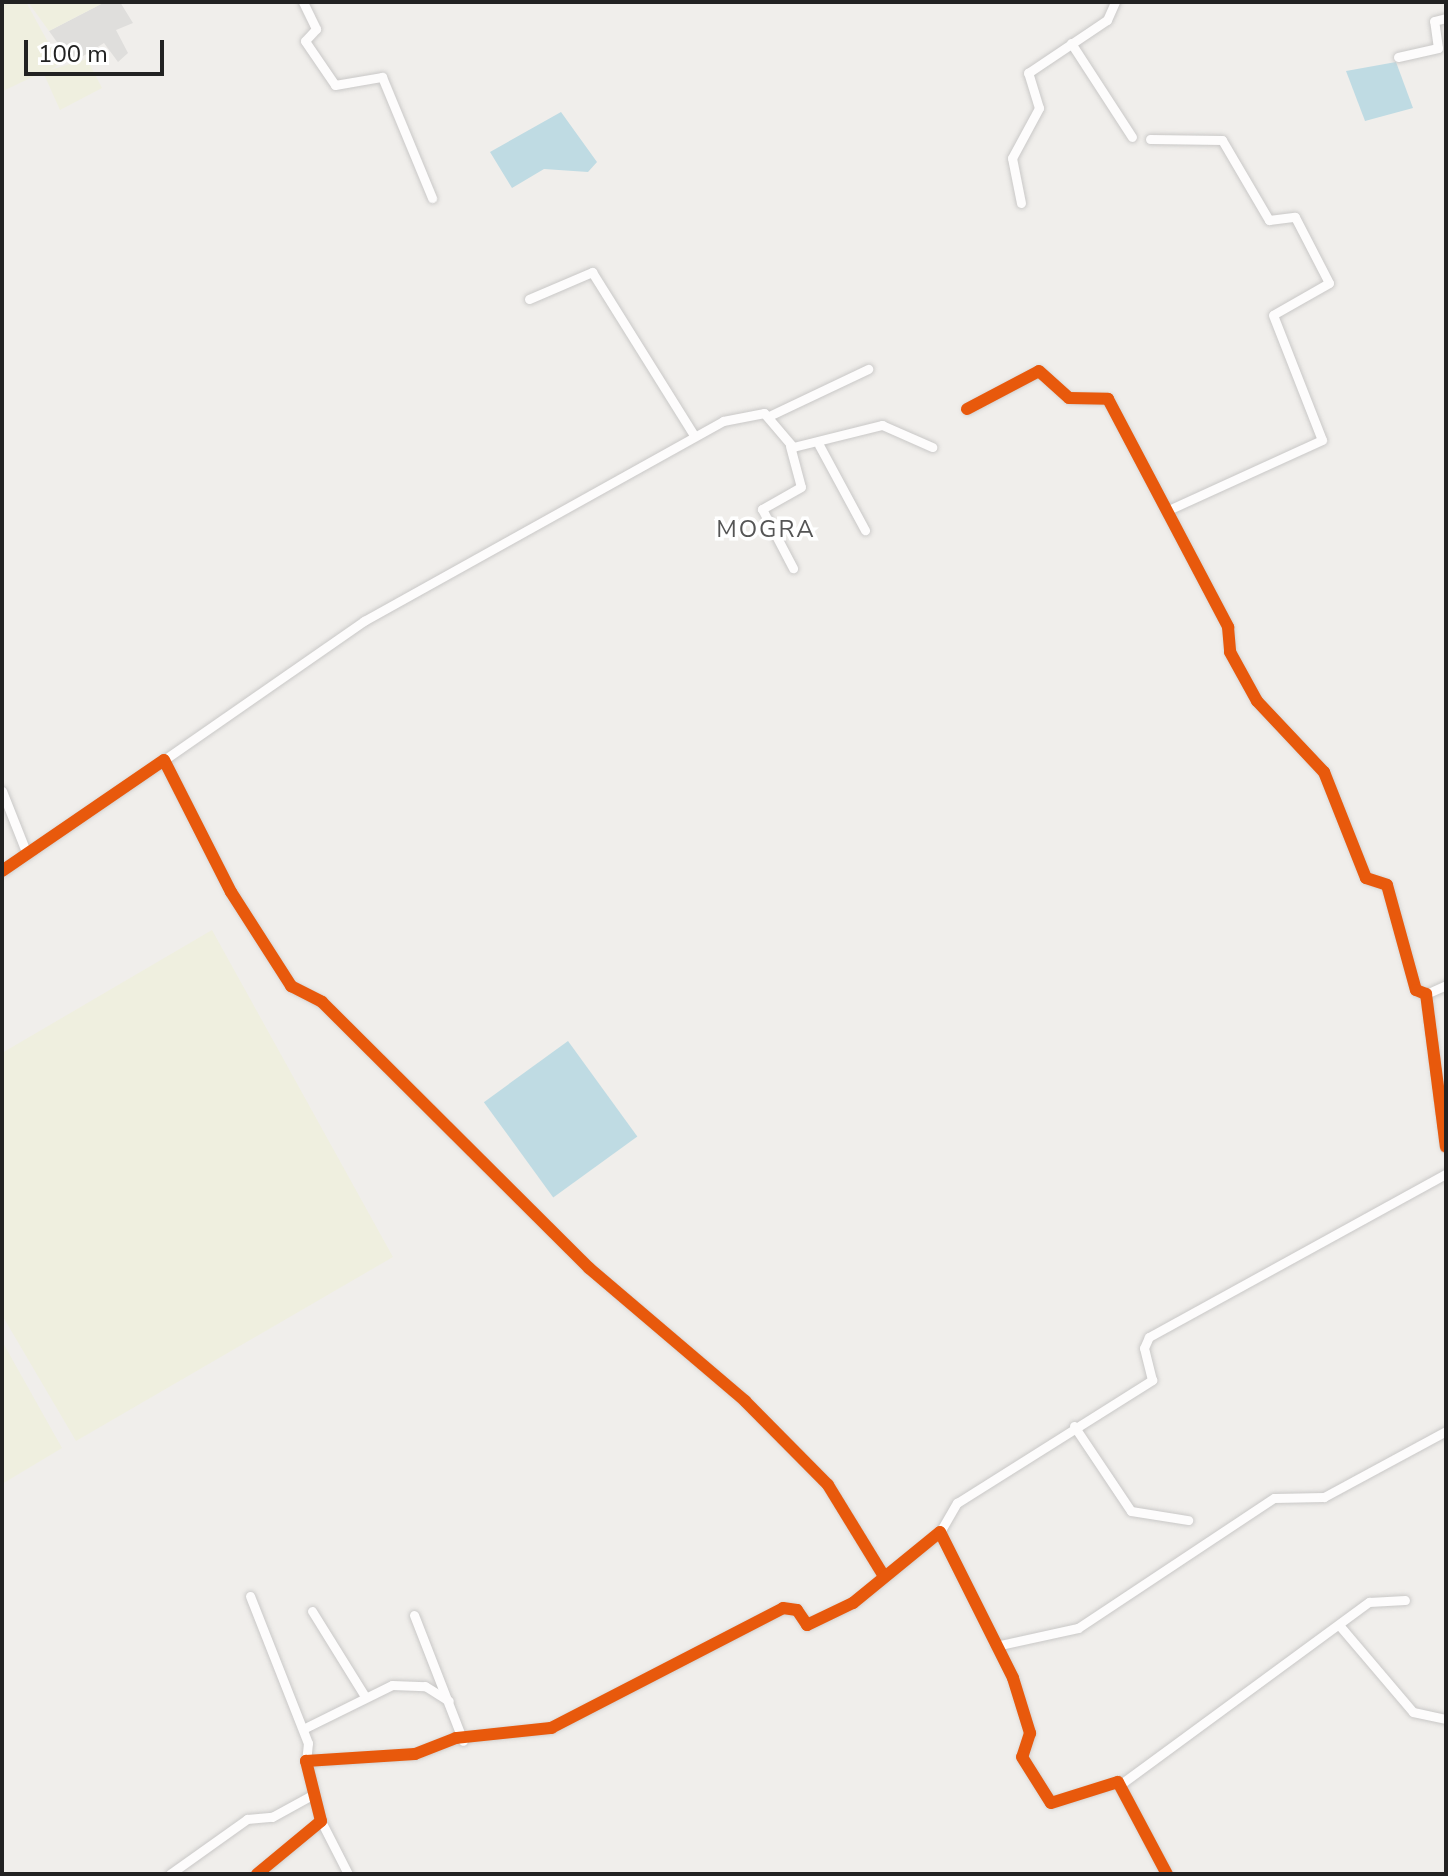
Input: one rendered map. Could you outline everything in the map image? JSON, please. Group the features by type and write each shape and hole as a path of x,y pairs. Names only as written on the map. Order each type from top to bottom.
{"street":[{"path":"303,2 316,29 305,41 335,85 382,77 432,198"},
{"path":"1021,203 1012,158 1039,108 1028,73 1113,15 1115,2"},
{"path":"1398,57 1438,48 1434,21 1446,18"},
{"path":"1071,43 1132,137"},
{"path":"1150,139 1222,140 1269,220 1295,217 1329,283 1273,315 1322,440 1166,511"},
{"path":"529,299 592,272 694,435"},
{"path":"2,871 364,621 694,435 750,412 769,416 868,369"},
{"path":"967,409 1039,371 1069,398 1104,396 1228,627 1230,652 1257,701 1324,772 1366,878 1387,885 1416,990 1426,994 1446,985"},
{"path":"769,416 790,446 801,487 762,509 793,568"},
{"path":"790,446 819,445 882,425 932,447"},
{"path":"819,445 865,530"},
{"path":"164,760 231,892 291,986 322,1002 589,1268 745,1401 828,1485 886,1581 875,1590 807,1625 797,1610 783,1608 551,1728 463,1741 386,1758 306,1761"},
{"path":"2,791 27,854"},
{"path":"1426,994 1446,1147"},
{"path":"882,1573 940,1532 957,1503 1074,1426 1152,1380 1144,1348 1149,1337 1335,1229 1446,1176"},
{"path":"1074,1426 1131,1511 1188,1520"},
{"path":"996,1646 1078,1628 1274,1498 1324,1497 1446,1431"},
{"path":"940,1532 996,1646 1030,1733 1022,1757 1051,1803 1121,1784 1378,1599 1405,1600"},
{"path":"250,1596 303,1729 315,1809 348,1874"},
{"path":"312,1611 364,1695"},
{"path":"414,1615 463,1741"},
{"path":"1339,1625 1413,1712 1446,1719"},
{"path":"303,1729 335,1719 364,1695 417,1685 449,1701"},
{"path":"1121,1784 1167,1874"},
{"path":"170,1874 247,1819 272,1817 312,1796"},
{"path":"257,1874 321,1821"}],"shaded area":[{"path":"105,2 120,2 133,23 116,30 128,53 118,62 104,43 72,63 49,31"}],"green space":[{"path":"2,2 26,2 60,64 50,70 87,59 102,88 60,110 43,72 3,91"},
{"path":"28,2 105,2 49,31"},
{"path":"212,930 393,1257 76,1441 2,1315 2,1053"},
{"path":"2,1341 62,1448 2,1484"}],"water":[{"path":"1396,62 1413,108 1365,121 1346,71"},
{"path":"561,112 597,162 588,172 544,169 512,188 490,152"},
{"path":"568,1041 637,1136 553,1198 484,1102"}],"cycle path":[{"path":"967,409 1039,371 1069,398 1108,399 1228,627 1230,652 1257,701 1324,772 1366,878 1387,885 1416,990 1426,994 1446,1147"},
{"path":"2,871 164,760 231,892 291,986 322,1002 589,1268 745,1401 828,1485 882,1573"},
{"path":"257,1874 321,1821 306,1761 415,1754 456,1738 551,1728 783,1608 797,1610 807,1625 853,1603 940,1532 1013,1678 1030,1733 1022,1757 1051,1803 1118,1782 1167,1874"}],"district":[{"name":"MOGRA","path":"766,530"}]}
